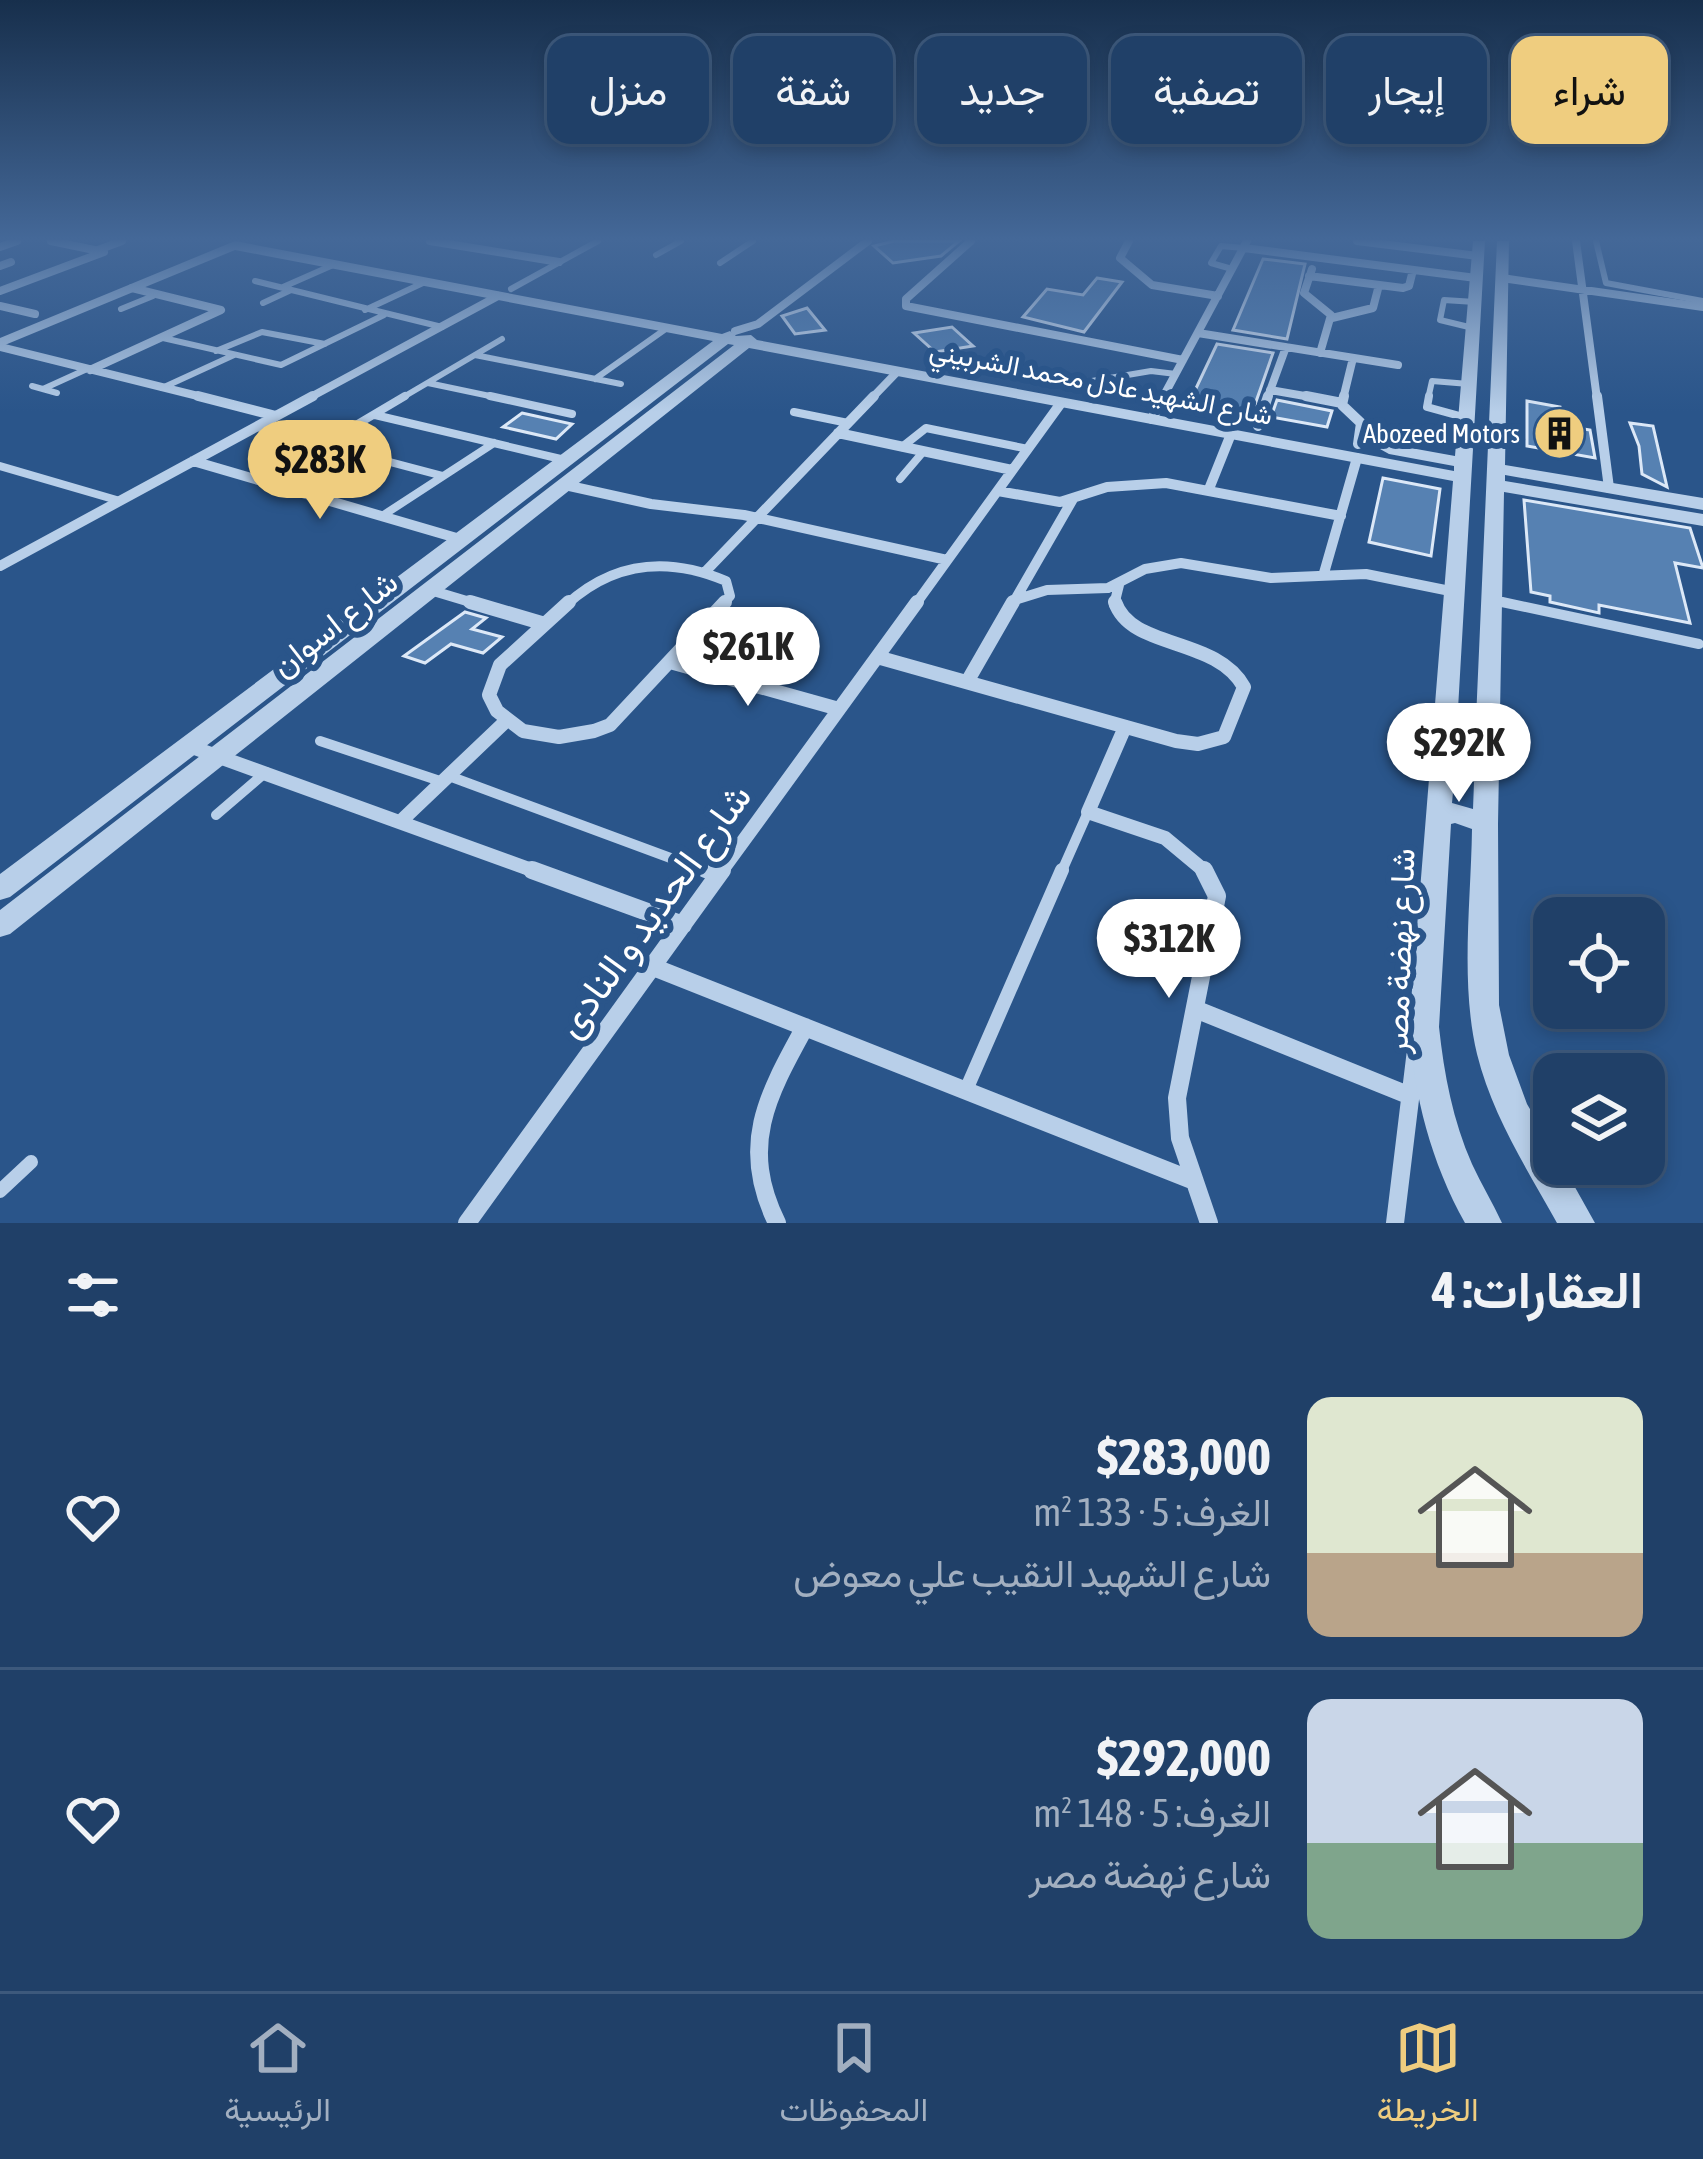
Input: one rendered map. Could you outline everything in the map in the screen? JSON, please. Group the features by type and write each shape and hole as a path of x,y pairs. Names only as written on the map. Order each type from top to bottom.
{"street":[{"path":"0,329 75,298"},
{"path":"96,298 101,300"},
{"path":"0,345 108,298"},
{"path":"89,369 221,310 171,298"},
{"path":"0,566 494,298"},
{"name":"شارع الشهيد عادل محمد الشربيني","path":"532,298 667,328 744,334 897,372 1061,403 1258,426 1358,451"},
{"name":"شارع الشهيد عادل محمد الشربيني","path":"540,298 1155,413 1231,434 1464,470"},
{"name":"شارع اسوان","path":"0,889 565,460 792,298"},
{"path":"907,298 904,304 913,309 1013,323 1183,360"},
{"path":"1155,413 1217,298"},
{"path":"1311,298 1326,308 1331,318 1320,352"},
{"path":"1331,318 1372,308 1375,298"},
{"name":"شارع نهضة مصر","path":"1478,298 1424,1027 1442,1130 1484,1223"},
{"path":"1488,298 1501,317"},
{"name":"شارع نهضة مصر","path":"1488,298 1501,317 1484,824 1487,1029 1513,1111 1576,1223"},
{"path":"1583,298 1609,488"},
{"path":"1652,298 1703,304"},
{"path":"0,306 35,314"},
{"path":"1198,333 1398,365"},
{"name":"شارع اسوان","path":"0,926 565,485 744,334"},
{"path":"0,345 276,416"},
{"path":"1258,426 1286,347"},
{"path":"1342,403 1353,358"},
{"path":"705,572 897,372"},
{"path":"1270,391 1342,403 1361,423 1358,451 1324,574"},
{"name":"شارع الحديد و النادى","path":"467,1223 1061,403"},
{"path":"838,434 1012,470"},
{"path":"1209,489 1231,434"},
{"path":"193,461 460,539"},
{"path":"1498,477 1703,504"},
{"path":"1498,477 1703,520"},
{"path":"998,491 1045,501 1073,500 1094,490 1136,483 1209,489 1341,515"},
{"path":"565,485 651,504 758,518 947,560"},
{"path":"967,682 1073,500"},
{"path":"1018,599 1047,590 1119,585 1145,569 1181,563 1271,578 1366,574 1455,592"},
{"path":"638,567 705,572 727,581 730,596 610,724 596,732 545,736 506,721 491,704 493,675 589,584 615,570 638,567"},
{"path":"878,656 1187,744 1216,740 1228,731 1244,687 1238,670 1219,656 1144,633 1122,618 1113,601 1119,585"},
{"path":"430,590 544,624"},
{"path":"670,662 839,709"},
{"path":"400,823 506,721"},
{"path":"1125,727 1088,812 1176,843 1208,872 1217,908 1177,1098 1180,1138 1209,1223"},
{"path":"188,746 683,925"},
{"path":"1441,765 1464,775 1486,772"},
{"path":"1438,820 1446,813 1461,812 1484,824"},
{"path":"653,967 1195,1181"},
{"path":"1195,1009 1408,1095"},
{"path":"777,1223 759,1184 756,1133 771,1087 805,1027"},
{"path":"1395,1223 1408,1095 1424,1027"}],"lane":[{"path":"122,309 131,298"},
{"path":"263,303 273,298"},
{"path":"323,298 442,327"},
{"path":"364,310 390,298"},
{"path":"1447,298 1440,320 1464,298"},
{"path":"163,338 281,365 384,315"},
{"path":"596,379 667,328"},
{"path":"216,351 262,332 325,344"},
{"path":"324,444 502,339"},
{"path":"162,388 234,355"},
{"path":"476,355 621,384"},
{"path":"43,389 89,369"},
{"path":"1092,381 1151,371 1176,374"},
{"path":"1467,418 1427,407 1434,380 1469,384"},
{"path":"428,383 572,414"},
{"path":"32,386 57,393"},
{"path":"794,412 848,423"},
{"path":"374,415 565,460"},
{"path":"257,427 443,476"},
{"path":"902,447 926,428 1028,449"},
{"path":"382,516 494,443"},
{"path":"900,479 923,452"},
{"path":"0,466 120,501"},
{"path":"1492,600 1700,644"},
{"path":"320,741 446,779 718,876"},
{"path":"216,814 266,772"},
{"path":"967,1090 1088,812"},
{"path":"0,1191 31,1162"}],"building":[{"path":"1039,298 1110,298 1084,332 1023,317"},
{"path":"1246,298 1297,298 1287,339 1233,330"},
{"path":"807,308 825,330 795,334 782,316"},
{"path":"952,327 973,346 935,352 914,333"},
{"path":"1217,344 1273,353 1252,413 1189,403"},
{"path":"1277,400 1332,411 1327,427 1271,417"},
{"name":"Abozeed Motors","path":"1527,401 1560,407 1561,425 1590,430 1595,458 1527,446"},
{"path":"522,413 572,424 556,439 503,427"},
{"path":"1630,423 1653,426 1667,487 1642,474"},
{"path":"1383,478 1440,489 1431,556 1369,542"},
{"path":"1524,500 1690,528 1703,568 1675,563 1690,623 1599,605 1599,613 1550,602 1550,596 1531,592"},
{"path":"465,612 486,618 472,629 502,637 483,653 451,644 425,663 404,656"}],"place":[{"name":"Abozeed Motors","path":"1559,434"}]}
